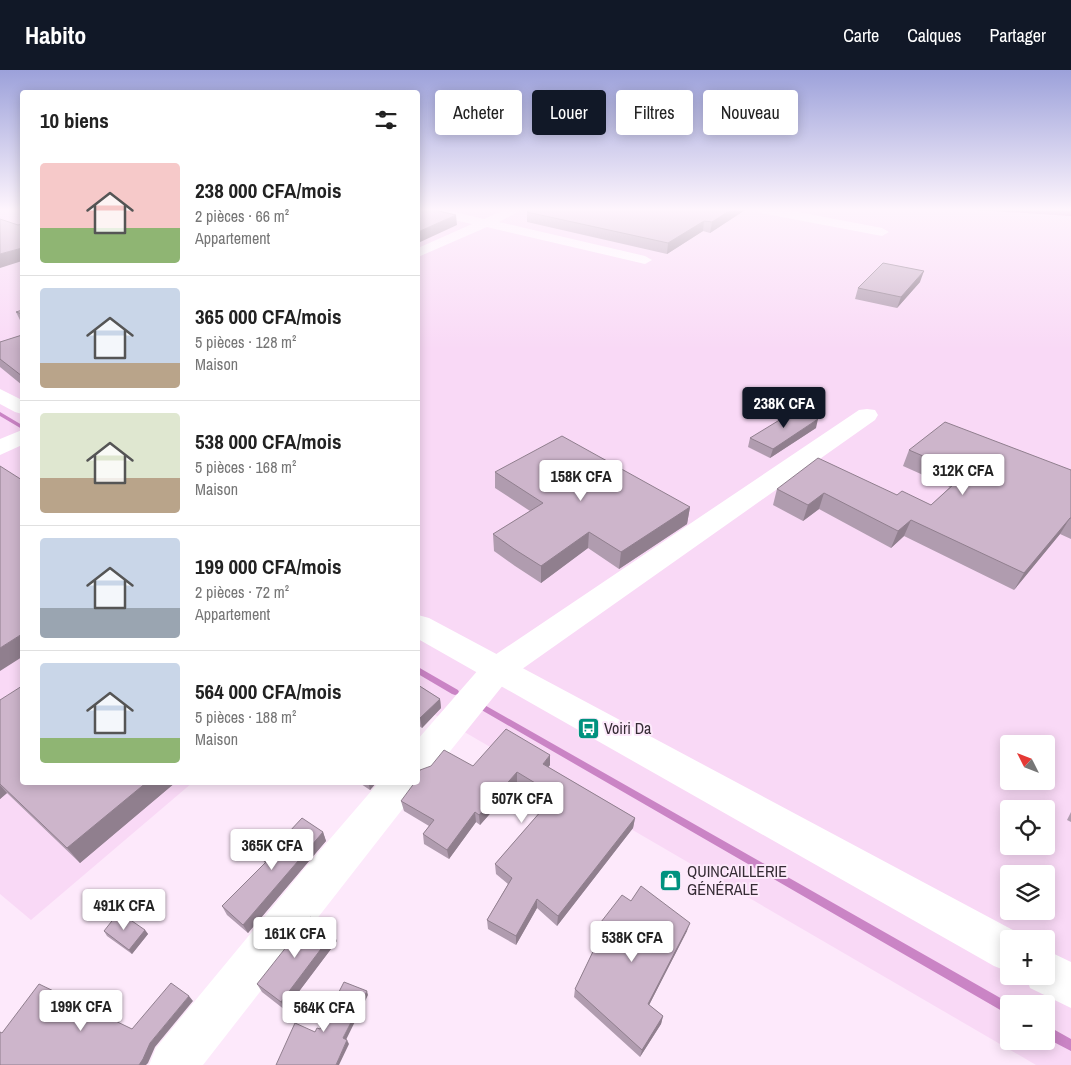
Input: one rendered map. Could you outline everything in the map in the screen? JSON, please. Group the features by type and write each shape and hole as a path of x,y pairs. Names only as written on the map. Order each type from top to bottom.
{"street":[{"path":"625,255 645,260"},
{"path":"0,395 20,407"},
{"path":"420,762 497,670 867,415"},
{"path":"0,448 20,438"},
{"path":"420,627 1000,946"},
{"path":"173,1065 312,889 399,785"},
{"path":"1055,977 1071,986"}],"shaded area":[{"path":"0,255 20,255 20,785 190,785 31,920 0,894"},
{"path":"420,255 1071,255 1071,1065 1036,1065 1010,1050 1055,1050 1055,995 1000,995 1000,1044 420,706"}],"building":[{"path":"883,263 924,271 901,297 858,288"},
{"path":"20,336 20,374 0,359 0,342"},
{"path":"796,410 818,419 773,449 750,438"},
{"path":"945,422 1071,470 1071,518 1024,573 911,520 898,531 824,493 808,505 777,489 818,458 897,495 902,491 931,505 965,474 909,450"},
{"path":"562,436 690,507 621,552 589,532 541,566 493,534 543,503 495,472"},
{"path":"0,466 20,479 20,635 0,648"},
{"path":"420,686 440,699 420,718"},
{"path":"20,687 20,785 143,785 67,848 0,784 0,700"},
{"path":"506,729 550,755 543,764 635,818 558,916 537,899 516,936 487,920 512,878 495,864 555,795 517,772 479,815 475,812 447,850 423,834 434,820 401,801 413,785 420,785 420,770 431,766 444,750 473,766"},
{"path":"302,818 323,832 243,925 222,906 266,862 263,860"},
{"path":"641,886 690,923 648,1004 663,1016 642,1050 575,989 600,937 594,931 622,895 631,901"},
{"path":"119,912 145,930 129,950 104,931"},
{"path":"310,917 333,933 281,1002 257,984"},
{"path":"344,982 367,991 343,1038 347,1040 336,1065 276,1065 295,1023 315,1032 317,1028 320,1029"},
{"path":"171,983 189,996 150,1043 139,1065 0,1065 0,1032 2,1033 39,984 132,1029"}],"waterway":[{"path":"0,414 20,426"},
{"path":"420,671 455,692"},
{"path":"481,706 1000,1004"},
{"path":"1055,1036 1071,1045"}],"place":[{"name":"Voiri Da","path":"588,728"},
{"name":"QUINCAILLERIE GÉNÉRALE","path":"671,880"}]}
